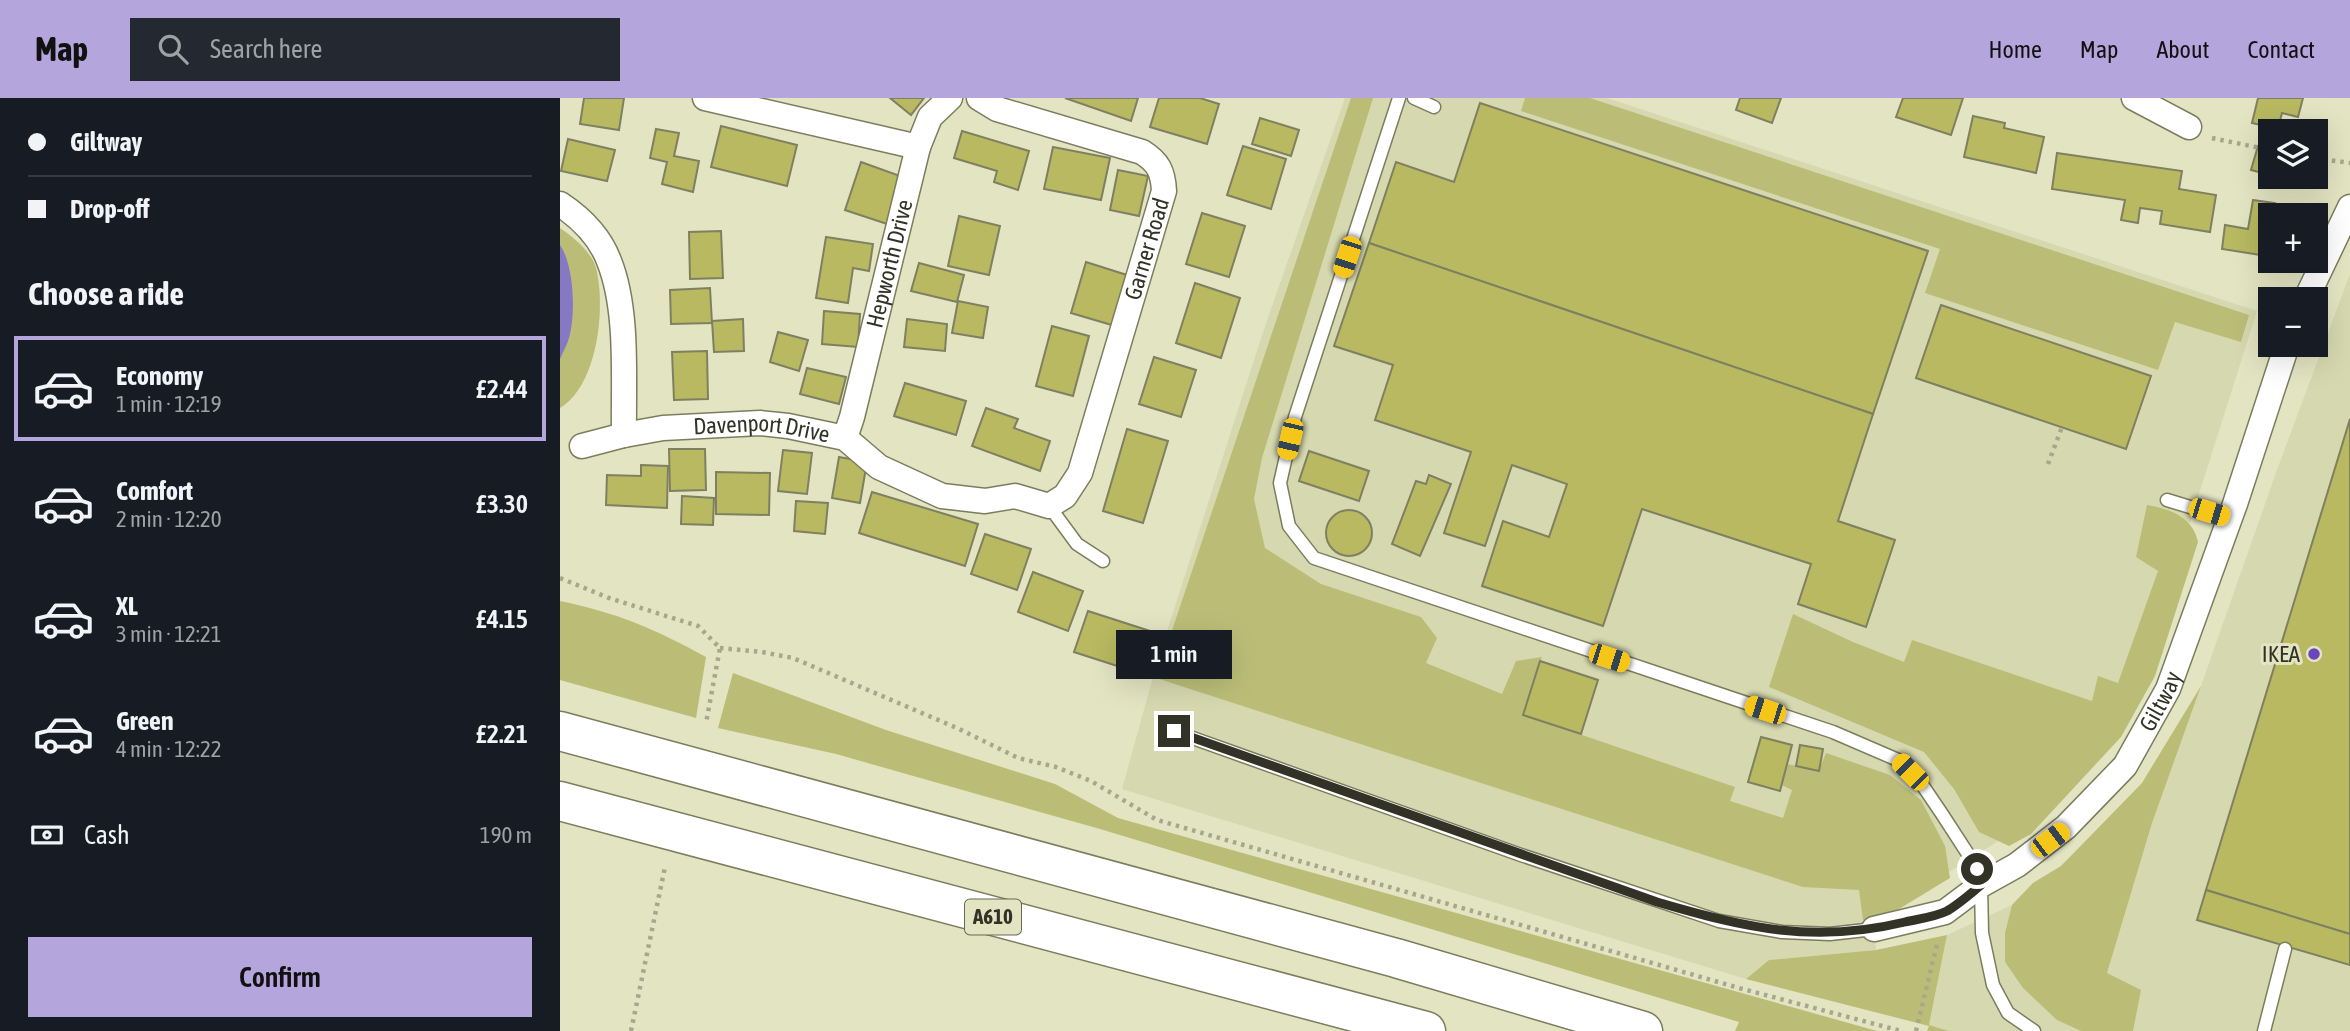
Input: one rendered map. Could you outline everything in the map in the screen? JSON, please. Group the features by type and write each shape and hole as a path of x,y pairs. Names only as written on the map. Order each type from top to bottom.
{"highway":[{"path":"560,731 1396,958 1643,1031"},
{"name":"A610","path":"560,801 1426,1031"}],"street":[{"name":"Hepworth Drive","path":"845,438 918,146 930,117 950,98"},
{"name":"Garner Road","path":"979,98 997,109 1142,152 1156,161 1163,175 1164,191 1080,473 1065,496 1049,506"},
{"path":"714,99 918,146"},
{"path":"2143,100 2189,127"},
{"path":"560,204 591,230 609,260 619,299 622,334 624,435"},
{"path":"2312,287 2350,206"},
{"name":"Giltway","path":"1874,929 1945,912 1981,885 2017,865 2066,827 2126,766 2168,689 2230,519 2283,357"},
{"name":"Davenport Drive","path":"582,446 663,428 760,423 845,438 879,467 942,496 985,501 1015,496 1049,506"}],"lane":[{"path":"1399,98 1295,417 1280,483 1289,526 1314,558 1833,732 1898,760 1921,783 1977,869 1981,885 1982,933 1993,985 2008,1013 2034,1031"},
{"path":"1414,98 1434,107"},
{"path":"2167,500 2230,519"},
{"path":"1049,506 1077,544 1103,561"},
{"path":"1174,731 1534,859 1719,921 1782,932 1830,934 1874,929"},
{"path":"2264,1031 2285,949"}],"path":[{"path":"2189,127 2215,139 2258,148"},
{"path":"2328,160 2350,163"},
{"path":"2048,464 2062,427"},
{"path":"560,578 609,598 698,626 720,648 793,658 1018,758 1056,767 1091,781 1157,820 1739,988 1901,1031"},
{"path":"705,723 720,648"},
{"path":"631,1031 665,867"},
{"path":"1916,1031 1945,912"}],"shaded area":[{"path":"1345,98 1607,98 2257,311 2139,683 2043,813 1944,875 1867,886 1876,950 1769,960 1746,979 1122,789 1153,677 1156,677 1159,656 1263,332"},
{"path":"560,245 571,277 573,303 569,338 560,359"},
{"path":"2350,274 2350,1031 1949,1031 1929,1026 1947,935 2012,905 2033,883 2061,866 2095,834 2142,783 2201,686 2319,357 2328,357 2328,333"}],"green space":[{"path":"1351,98 1373,98 1262,458 1254,499 1265,548 1321,584 1421,617 1437,638 1426,663 1502,694 1516,661 1542,657 1523,715 1735,787 1730,801 1783,818 1792,790 1782,785 1787,764 1819,770 1826,753 1890,775 1921,800 1945,846 1950,878 1899,909 1863,920 1859,890 1803,887 1156,678"},
{"path":"1525,98 1590,98 2249,315 2241,342 2175,322 2158,370 1925,293 1940,249 1521,111"},
{"path":"560,228 581,245 594,262 600,303 591,364 573,397 560,408"},
{"path":"2147,505 2164,509 2186,520 2198,542 2155,676 2121,737 2031,834 2009,846 1979,832 1954,789 1924,752 1769,687 1793,614 1904,662 1912,640 2092,701 2098,676 2118,683 2158,571 2136,557"},
{"path":"560,601 636,623 706,657 696,718 560,680"},
{"path":"733,673 886,730 1055,784 1118,818 1877,1031 1735,1031 1739,1022 1100,829 836,754 718,728"},
{"path":"2201,686 2152,823 2107,973 2141,990 2133,1031 2081,1031 2057,1020 2023,988 2005,962 2005,933 2012,905 2033,883 2061,866 2142,783"},
{"path":"1947,935 1929,1025 1949,1031 1927,1031 1929,1026 1746,979 1769,960 1876,950"}],"building":[{"path":"584,98 624,98 619,130 580,124"},
{"path":"890,98 924,98 911,115"},
{"path":"1065,98 1138,98 1131,121"},
{"path":"1159,98 1200,98 1219,104 1207,144 1150,127"},
{"path":"1740,98 1781,98 1772,123 1736,110"},
{"path":"1903,98 1963,98 1951,135 1896,117"},
{"path":"2258,98 2303,98 2298,117 2282,113 2280,119 2258,119 2258,124 2252,123"},
{"path":"1480,103 1928,251 1873,414 1369,243 1396,162 1454,182"},
{"path":"1973,116 2005,123 2004,128 2044,137 2036,173 1964,157"},
{"path":"1260,118 1299,130 1291,156 1252,144"},
{"path":"721,126 797,145 787,186 711,167"},
{"path":"656,129 679,133 674,156 699,161 693,192 662,184 667,162 650,158"},
{"path":"962,131 1029,151 1018,190 994,182 997,171 954,158"},
{"path":"568,139 615,150 607,181 561,171"},
{"path":"1243,146 1286,159 1271,209 1227,195"},
{"path":"2258,146 2258,172 2251,170"},
{"path":"1053,147 1110,158 1101,200 1044,189"},
{"path":"2057,153 2182,171 2179,189 2216,195 2210,232 2160,224 2162,211 2140,208 2138,223 2121,220 2125,200 2052,189"},
{"path":"861,162 903,177 887,224 845,210"},
{"path":"1118,170 1148,176 1139,216 1110,210"},
{"path":"2253,200 2275,203 2258,203 2258,255 2222,249 2225,225 2248,229"},
{"path":"1202,213 1245,226 1229,277 1186,264"},
{"path":"959,216 1000,226 989,275 948,266"},
{"path":"721,231 723,278 690,279 689,232"},
{"path":"826,237 873,244 869,271 853,268 848,303 816,298"},
{"path":"1369,243 1873,414 1838,521 1895,540 1866,627 1798,604 1811,564 1642,509 1603,626 1482,586 1503,521 1549,537 1567,484 1512,465 1485,546 1444,533 1471,452 1375,420 1393,365 1334,346"},
{"path":"1086,262 1130,276 1115,326 1071,313"},
{"path":"919,263 964,275 957,302 911,291"},
{"path":"1195,283 1240,298 1221,358 1176,343"},
{"path":"710,288 712,323 671,324 670,290"},
{"path":"958,301 988,307 983,338 952,333"},
{"path":"1941,305 2151,376 2126,449 1916,378"},
{"path":"824,311 860,314 858,347 822,344"},
{"path":"743,319 744,351 714,352 712,321"},
{"path":"907,319 947,324 945,351 904,347"},
{"path":"1052,326 1089,336 1073,396 1036,386"},
{"path":"778,332 808,340 799,371 770,362"},
{"path":"707,351 708,399 674,400 672,352"},
{"path":"1154,357 1196,370 1181,417 1139,404"},
{"path":"807,368 846,377 839,404 800,394"},
{"path":"905,383 966,401 956,435 894,416"},
{"path":"986,408 1018,419 1014,428 1050,441 1040,471 972,446"},
{"name":"IKEA","path":"2350,419 2350,934 2206,890"},
{"path":"1127,429 1168,441 1143,523 1103,511"},
{"path":"669,449 705,449 706,490 670,491"},
{"path":"783,450 812,453 807,494 778,491"},
{"path":"1309,451 1369,471 1359,501 1299,481"},
{"path":"839,457 867,462 860,503 832,498"},
{"path":"641,465 668,466 667,508 606,505 607,475 641,476"},
{"path":"716,472 770,473 769,515 716,514"},
{"path":"1429,475 1451,484 1420,556 1392,544 1416,481 1426,484"},
{"path":"872,492 978,524 965,566 859,533"},
{"path":"682,496 714,498 713,525 681,524"},
{"path":"796,501 828,503 825,534 794,531"},
{"path":"1349,510 1358,511 1365,517 1371,524 1371,542 1365,549 1358,555 1349,556 1340,555 1333,549 1327,542 1326,533 1327,524 1333,517 1340,511"},
{"path":"985,534 1031,549 1017,590 971,574"},
{"path":"1033,572 1083,591 1068,631 1018,612"},
{"path":"1088,611 1156,633 1142,674 1074,652"},
{"path":"1540,661 1598,680 1581,734 1523,715"},
{"path":"1761,737 1792,745 1780,791 1748,782"},
{"path":"1800,745 1823,749 1819,771 1796,766"},
{"path":"2206,890 2350,934 2350,965 2197,920"}],"place":[{"name":"IKEA","path":"2314,654"}],"route":[{"path":"1174,731 1657,902 1719,921 1782,932 1830,934 1874,929 1945,912 1981,885 1977,869"}]}
